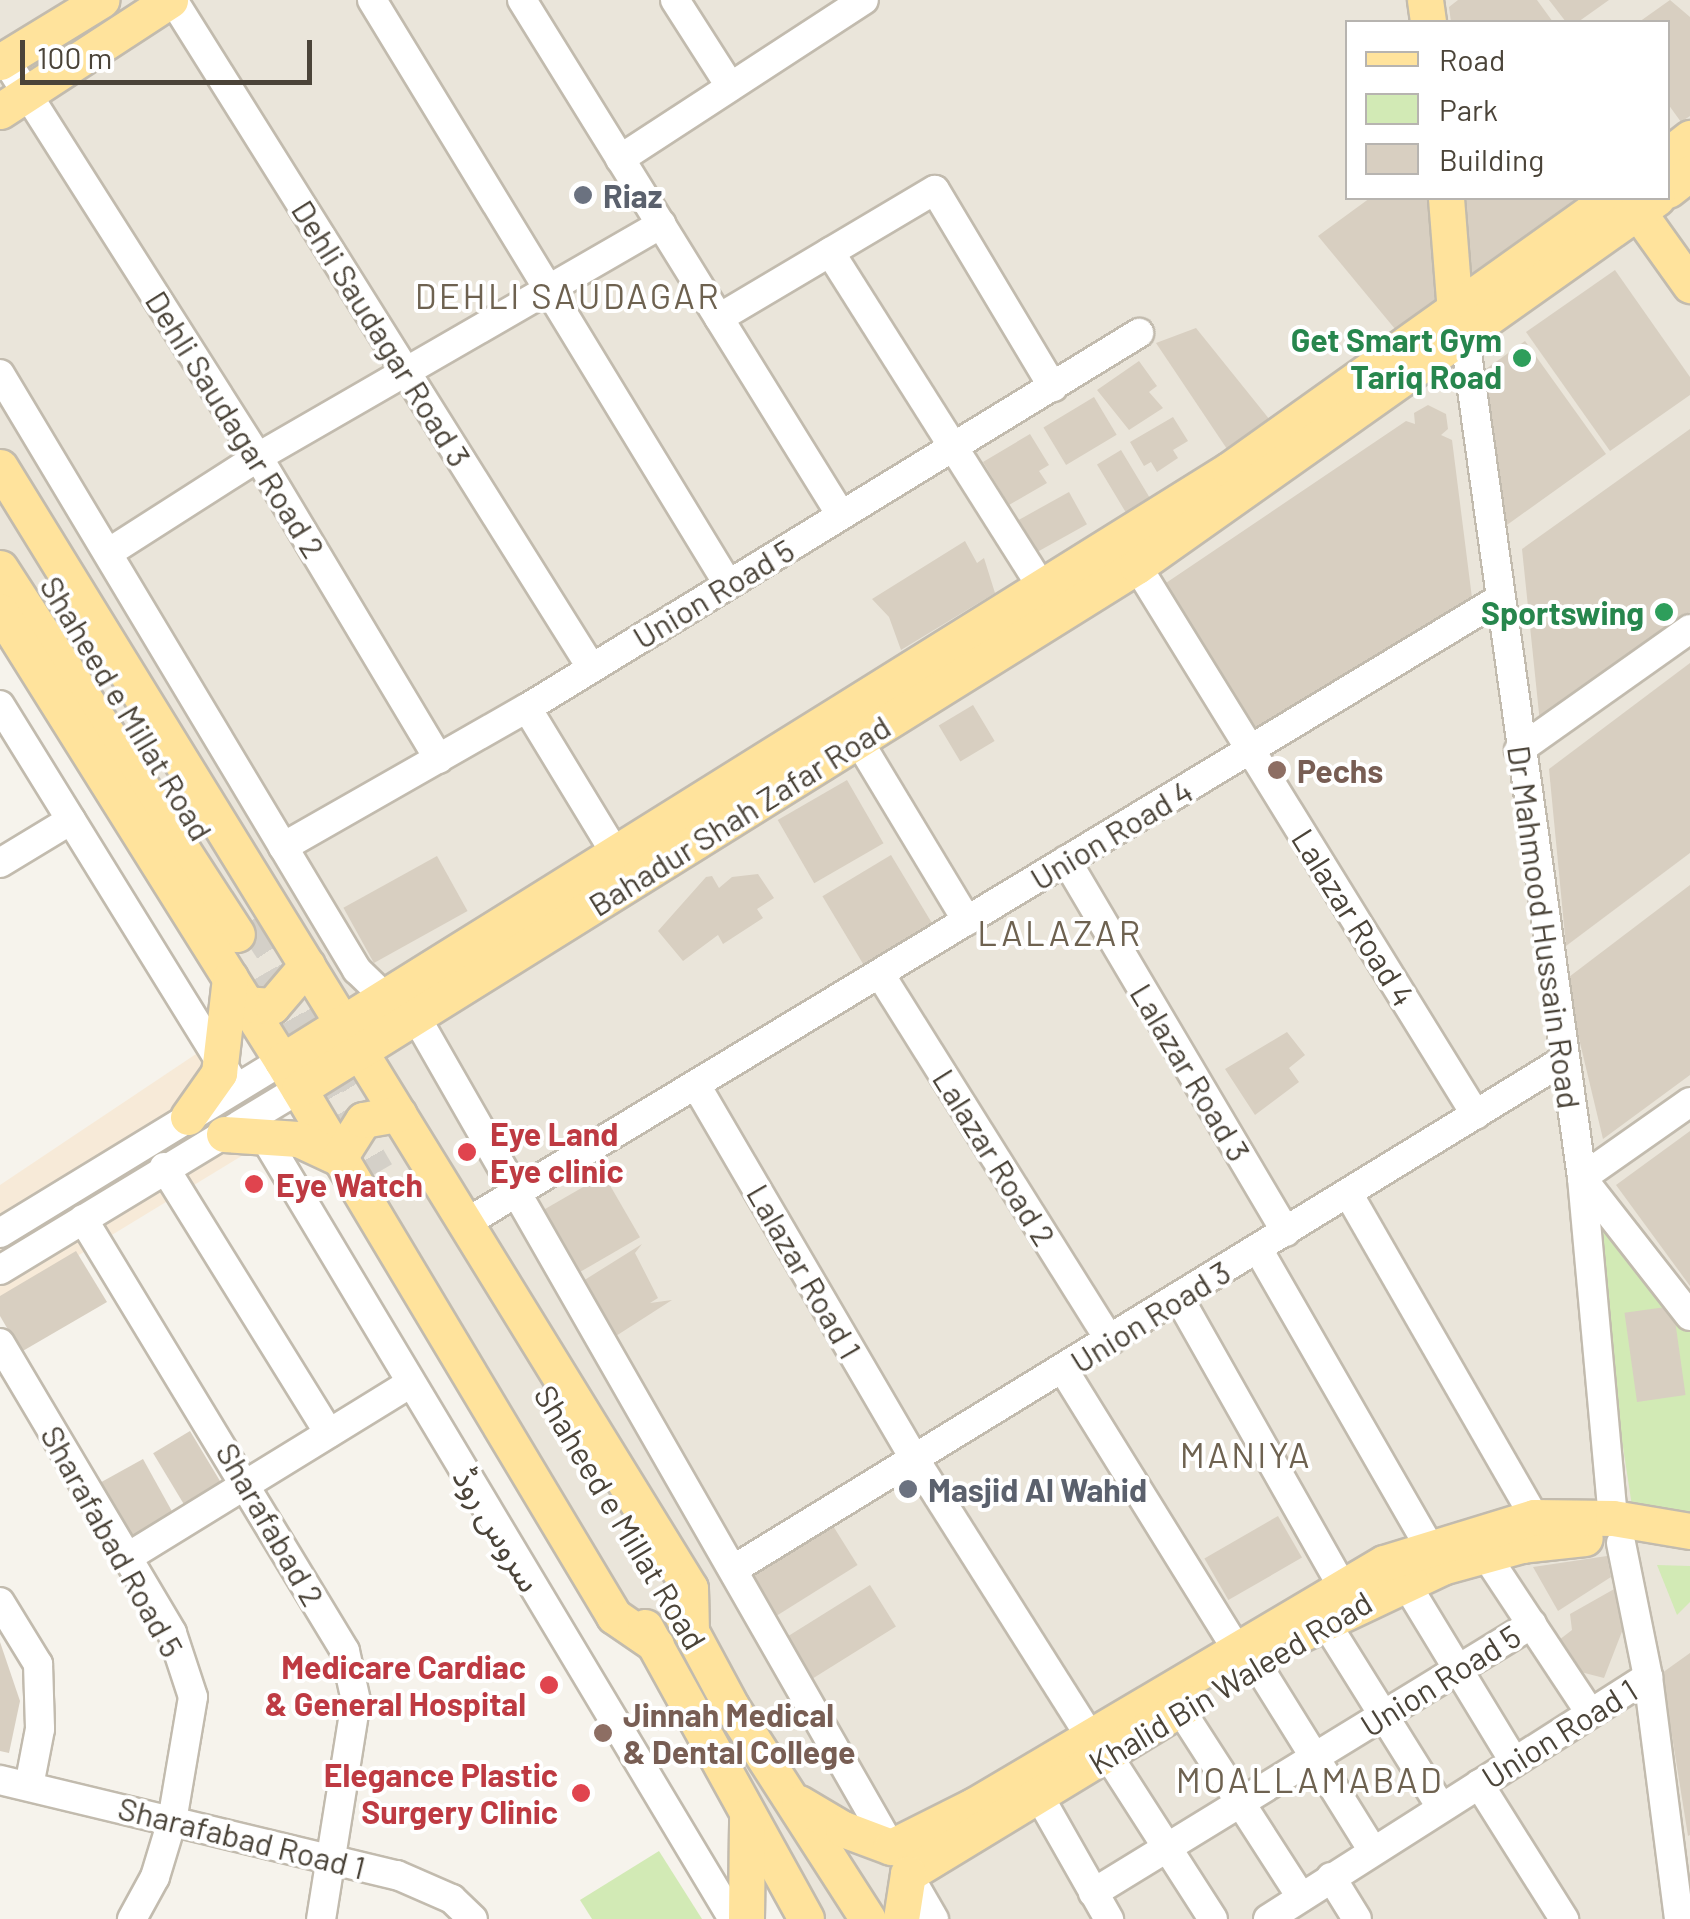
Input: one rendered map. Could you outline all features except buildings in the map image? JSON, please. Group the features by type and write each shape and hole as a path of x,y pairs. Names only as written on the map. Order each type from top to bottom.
{"main road":[{"path":"3,61 101,0"},
{"path":"13,102 171,0"},
{"path":"1670,153 1690,138"},
{"name":"Dr Mahmood Hussain Road","path":"1446,200 1460,325"},
{"path":"1645,200 1690,253"},
{"path":"1645,200 1690,285"},
{"path":"1460,325 1645,200"},
{"name":"Bahadur Shah Zafar Road","path":"290,1075 352,1039 416,1018 1137,566 1460,325"},
{"name":"Bahadur Shah Zafar Road","path":"352,1039 386,998 1460,325"},
{"path":"0,467 690,1588 691,1631"},
{"name":"Shaheed e Millat Road","path":"0,498 245,927 0,568"},
{"path":"0,610 290,1075 614,1616 656,1645"},
{"path":"237,991 272,1006 304,960"},
{"path":"304,960 320,978 386,998"},
{"path":"188,1117 228,1075 237,991"},
{"path":"400,1117 395,1070 416,1018"},
{"path":"339,1158 363,1120 400,1117"},
{"path":"224,1134 323,1146 339,1158"},
{"name":"Shaheed e Millat Road","path":"806,1919 393,1168 691,1631 731,1706 868,1919"},
{"name":"Khalid Bin Waleed Road","path":"1098,1745 1180,1708 1340,1584 1429,1546 1534,1517 1617,1530 1690,1532"},
{"name":"Khalid Bin Waleed Road","path":"899,1860 980,1817 1040,1796 1098,1745 1246,1655 1404,1582 1485,1554 1617,1530 1690,1554"},
{"path":"980,1817 1098,1745"},
{"path":"794,1800 899,1860 901,1919"},
{"path":"746,1919 748,1816"}],"street":[{"name":"Dehli Saudagar Road 3","path":"171,0 592,667"},
{"path":"372,0 728,584"},
{"path":"522,0 842,515"},
{"path":"675,0 730,86"},
{"path":"620,159 730,86 824,11 864,0"},
{"name":"Dehli Saudagar Road 2","path":"3,61 13,102 258,457 439,759"},
{"path":"719,318 935,190 1054,387"},
{"path":"108,552 258,457 661,224"},
{"path":"830,252 950,449 1042,587"},
{"name":"Dr Mahmood Hussain Road","path":"1460,325 1582,1178 1617,1530 1648,1677 1681,1871 1679,1919"},
{"name":"Union Road 5","path":"283,846 527,708 1139,332"},
{"path":"0,374 358,970 386,998"},
{"name":"Lalazar Road 4","path":"1137,566 1476,1114"},
{"name":"Union Road 4","path":"466,1223 520,1196 696,1085 1499,599"},
{"path":"1519,750 1690,629"},
{"path":"0,704 228,1075"},
{"path":"527,708 615,853"},
{"path":"858,740 967,921"},
{"path":"0,864 71,820"},
{"name":"Lalazar Road 3","path":"1066,860 1286,1232"},
{"name":"Lalazar Road 2","path":"880,974 1110,1341"},
{"path":"416,1018 934,1919"},
{"name":"Union Road 3","path":"734,1569 1564,1060"},
{"name":"Bahadur Shah Zafar Road","path":"228,1075 290,1075"},
{"name":"Bahadur Shah Zafar Road","path":"0,1270 224,1134 290,1075"},
{"name":"Lalazar Road 1","path":"696,1085 914,1458 1213,1919"},
{"path":"1690,1102 1582,1178 1690,1316"},
{"path":"2,1227 188,1117"},
{"name":"سروس روڈ","path":"266,1138 733,1919"},
{"path":"164,1167 329,1433"},
{"path":"1348,1194 1534,1517"},
{"name":"Sharafabad 2","path":"83,1219 250,1486 345,1651 356,1701 334,1859 321,1919"},
{"path":"1258,1250 1429,1546"},
{"path":"1179,1298 1340,1584"},
{"name":"Sharafabad Road 5","path":"0,1342 172,1633 193,1697 172,1821 155,1877 132,1919"},
{"path":"1064,1369 1373,1851"},
{"path":"128,1557 250,1486 411,1383"},
{"path":"1485,1554 1589,1711"},
{"path":"1404,1582 1514,1761"},
{"path":"0,1602 38,1664 40,1729 29,1786"},
{"path":"1324,1620 1441,1807"},
{"name":"Union Road 5","path":"1093,1893 1241,1806 1532,1624"},
{"name":"Union Road 1","path":"1268,1919 1589,1711 1648,1677"},
{"path":"1180,1708 1301,1897"},
{"name":"Sharafabad Road 1","path":"0,1780 334,1859 452,1899 473,1919"},
{"path":"1479,1784 1564,1919"},
{"path":"1040,1796 1109,1919"},
{"path":"1331,1878 1357,1919"}],"shaded area":[{"path":"0,0 1690,0 1690,1919 805,1919 0,622"},
{"path":"199,1052 258,1146 0,1303 0,1185"}],"green space":[{"path":"1582,1178 1690,1316 1690,1513 1632,1506"},
{"path":"1657,1565 1690,1566 1690,1602 1677,1615"},
{"path":"659,1851 702,1919 592,1919 580,1900"}],"tunnel":[{"path":"253,919 395,1141"},
{"path":"261,975 377,1173"}],"place":[{"name":"Riaz","path":"583,195"},
{"name":"Get Smart Gym Tariq Road","path":"1522,358"},
{"name":"Sportswing","path":"1664,612"},
{"name":"Pechs","path":"1277,770"},
{"name":"Eye Land Eye clinic","path":"467,1152"},
{"name":"Eye Watch","path":"254,1184"},
{"name":"Masjid Al Wahid","path":"908,1489"},
{"name":"Medicare Cardiac & General Hospital","path":"549,1685"},
{"name":"Jinnah Medical & Dental College","path":"603,1733"},
{"name":"Elegance Plastic Surgery Clinic","path":"581,1793"}],"district":[{"name":"DEHLI SAUDAGAR","path":"568,295"},
{"name":"LALAZAR","path":"1060,932"},
{"name":"MANIYA","path":"1246,1454"},
{"name":"MOALLAMABAD","path":"1310,1779"}]}
